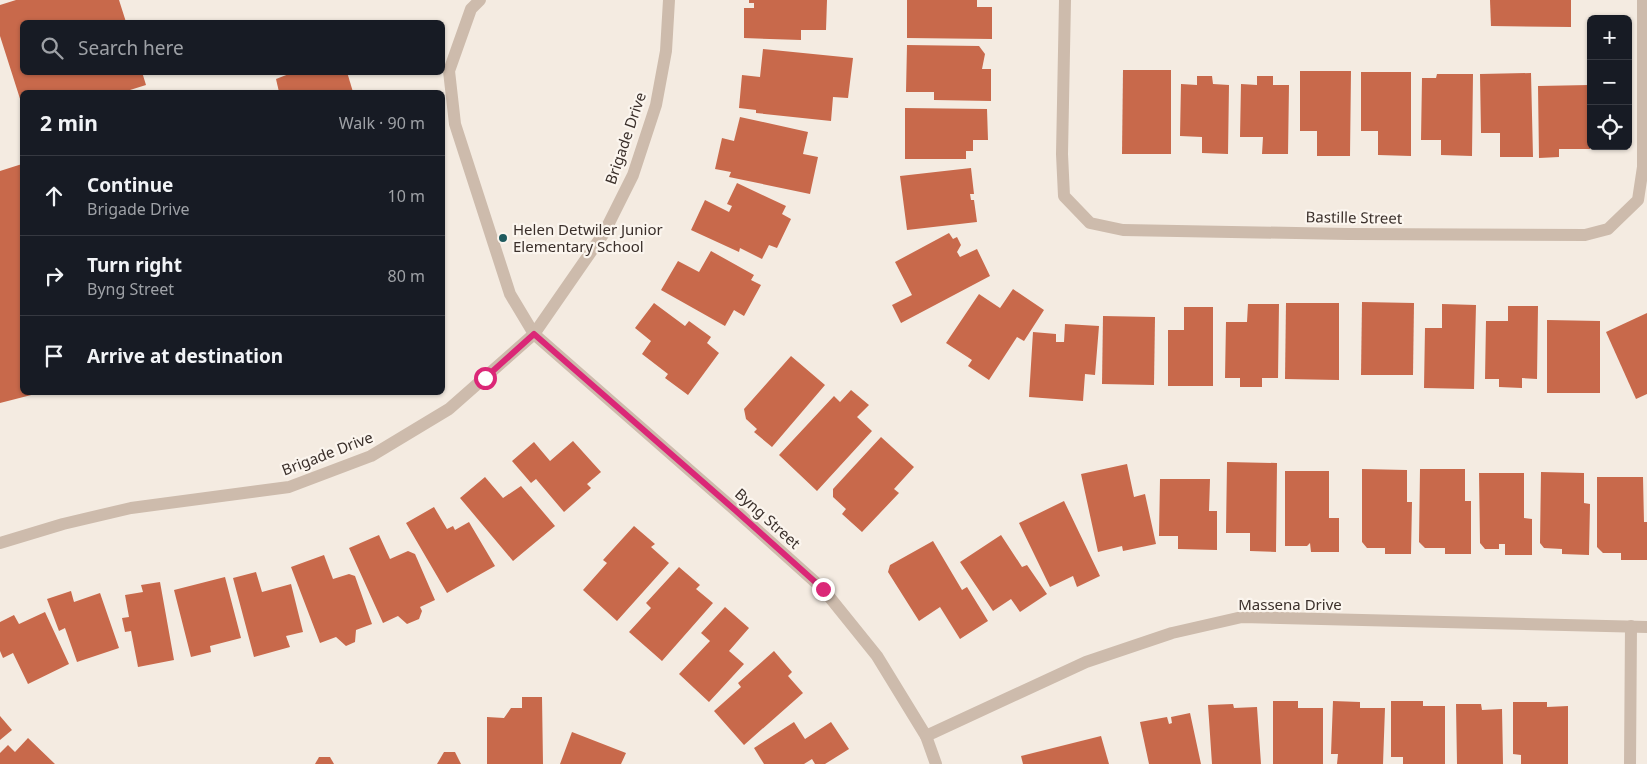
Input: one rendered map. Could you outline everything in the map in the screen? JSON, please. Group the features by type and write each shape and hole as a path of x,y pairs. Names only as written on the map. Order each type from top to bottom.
{"street":[{"name":"Byng Street","path":"480,0 471,9 449,71 454,124 510,294 534,334 823,589 877,656 926,736 936,764"},
{"name":"Brigade Drive","path":"0,543 63,524 131,508 289,487 371,456 449,409 534,334 604,233 633,175 656,105 666,51 668,0"},
{"name":"Bastille Street","path":"1065,0 1062,154 1064,196 1090,223 1123,230 1348,234 1585,235 1608,229 1638,200 1643,167 1643,0"},
{"name":"Massena Drive","path":"926,736 1086,662 1172,633 1242,617 1647,626"},
{"path":"1630,764 1632,626"}],"building":[{"path":"16,0 119,0 125,20 20,20 20,75 143,75 146,85 130,90 20,90 20,99 0,36 0,5"},
{"path":"749,0 827,0 826,30 801,30 801,40 744,38 744,8 754,8 754,3 749,3"},
{"path":"907,0 977,0 977,7 992,7 992,39 907,38"},
{"path":"1490,0 1571,0 1571,27 1491,26"},
{"path":"907,45 979,46 985,54 982,69 991,69 991,101 934,100 934,92 906,92"},
{"path":"763,49 853,58 848,98 833,97 831,121 756,113 756,110 739,108 742,75 760,77"},
{"path":"1123,70 1171,70 1171,154 1122,154"},
{"path":"1300,71 1351,71 1350,156 1317,156 1317,131 1300,131"},
{"path":"1361,72 1411,72 1411,156 1378,155 1378,131 1361,131"},
{"path":"1531,73 1533,157 1500,157 1500,133 1481,133 1480,74"},
{"path":"1437,74 1473,74 1472,156 1441,155 1441,140 1421,140 1422,78 1436,78"},
{"path":"286,75 348,75 352,90 279,90 276,79"},
{"path":"1197,76 1212,76 1213,84 1229,85 1228,154 1202,153 1202,137 1180,136 1181,84 1197,85"},
{"path":"1257,76 1273,76 1273,85 1289,85 1288,154 1262,154 1263,137 1240,137 1241,84 1257,85"},
{"path":"1587,85 1587,149 1559,149 1559,157 1539,158 1538,86"},
{"path":"905,108 987,109 988,140 973,140 973,151 966,151 966,159 905,159"},
{"path":"740,117 808,132 803,154 818,157 810,194 729,177 731,172 715,169 722,138 734,141"},
{"path":"20,165 20,395 31,395 0,403 0,171"},
{"path":"971,168 974,194 970,194 971,200 974,200 977,222 907,230 900,176"},
{"path":"737,183 786,206 782,214 791,219 777,248 769,245 762,259 740,248 739,252 691,230 705,200 729,212 732,206 727,204"},
{"path":"949,233 953,239 957,237 961,245 957,252 960,257 977,249 990,276 901,323 892,305 912,295 895,262"},
{"path":"711,251 754,275 751,280 761,285 744,316 734,310 725,326 661,290 678,261 699,272"},
{"path":"1013,289 1044,310 1024,341 1017,337 989,380 968,366 972,360 946,343 979,294 1000,308"},
{"path":"1362,302 1414,303 1413,375 1361,375"},
{"path":"654,303 685,326 689,321 711,337 707,343 719,353 688,395 665,378 668,374 642,354 651,341 635,328"},
{"path":"1286,303 1339,303 1339,380 1285,379"},
{"path":"1248,304 1279,304 1278,378 1262,378 1262,387 1240,387 1240,378 1225,378 1226,322 1247,322"},
{"path":"1442,304 1476,305 1474,389 1424,388 1425,328 1442,328"},
{"path":"1508,306 1538,306 1537,379 1522,378 1522,388 1499,387 1499,379 1485,379 1486,321 1508,321"},
{"path":"1184,307 1213,307 1213,386 1168,386 1168,330 1184,330"},
{"path":"1647,313 1647,394 1636,399 1606,332"},
{"path":"1103,316 1155,317 1154,385 1102,384"},
{"path":"1547,320 1600,321 1600,393 1547,393"},
{"path":"1065,324 1099,326 1095,375 1085,374 1083,401 1029,397 1033,332 1056,334 1056,342 1064,342"},
{"path":"791,356 825,385 772,447 754,432 757,429 746,419 744,409"},
{"path":"851,390 869,405 857,417 872,431 817,491 779,455 834,396 840,402"},
{"path":"881,437 914,467 894,489 899,493 862,532 842,514 846,509 833,497 833,489"},
{"path":"573,441 601,472 587,484 591,488 564,512 536,479 531,483 512,461 534,442 550,461"},
{"path":"1227,462 1277,463 1276,552 1250,551 1250,533 1226,533"},
{"path":"1127,464 1134,497 1145,494 1156,544 1123,551 1122,546 1098,552 1081,474"},
{"path":"1362,469 1407,470 1407,502 1412,502 1411,554 1385,554 1385,548 1367,548 1362,542"},
{"path":"1420,469 1465,469 1465,501 1471,501 1471,554 1445,554 1445,548 1425,548 1419,542"},
{"path":"1285,471 1329,471 1329,518 1339,518 1339,552 1311,552 1310,543 1307,546 1285,546"},
{"path":"1541,472 1584,473 1584,503 1590,504 1589,555 1562,554 1562,549 1544,548 1540,543"},
{"path":"1479,473 1524,473 1524,518 1532,519 1532,555 1505,555 1505,544 1499,544 1499,549 1485,549 1480,543"},
{"path":"485,477 503,498 521,486 555,526 513,561 460,498"},
{"path":"1597,477 1643,477 1644,522 1647,522 1647,560 1621,560 1621,553 1603,553 1597,547"},
{"path":"1160,479 1210,479 1209,511 1217,511 1217,550 1178,549 1178,536 1159,536"},
{"path":"1064,501 1100,576 1077,587 1073,576 1050,587 1019,523"},
{"path":"434,507 447,529 453,526 455,530 469,522 495,566 447,593 406,523"},
{"path":"634,526 655,544 651,547 669,563 617,621 583,590 607,563 603,560"},
{"path":"379,535 390,559 408,551 415,554 435,600 420,607 422,611 419,619 407,624 398,616 383,623 349,548"},
{"path":"1001,535 1022,567 1027,565 1047,594 1020,612 1011,599 993,611 960,562"},
{"path":"933,541 962,590 967,587 988,621 960,639 940,607 919,621 888,572 890,565"},
{"path":"324,555 333,579 349,574 355,576 372,624 356,630 355,642 346,646 336,637 320,643 291,567"},
{"path":"679,567 700,585 696,589 713,603 662,661 629,632 651,608 646,603"},
{"path":"256,572 262,592 291,584 303,632 286,636 290,647 254,657 233,578"},
{"path":"225,577 241,638 210,646 211,652 191,657 174,590"},
{"path":"160,582 174,660 138,667 131,631 125,632 122,618 129,617 125,595 143,592 141,585"},
{"path":"71,591 74,602 100,593 119,648 77,662 65,628 59,631 47,599"},
{"path":"725,607 749,628 729,651 744,664 709,702 679,674 710,641 701,633"},
{"path":"45,612 69,664 28,684 13,653 3,658 0,651 0,622 14,615 19,624"},
{"path":"774,651 792,672 788,676 803,693 744,745 714,711 741,687 738,683"},
{"path":"522,697 542,697 543,764 487,764 487,717 504,718 511,708 522,708"},
{"path":"1273,701 1298,701 1298,708 1323,708 1323,764 1273,764"},
{"path":"1333,701 1360,702 1360,708 1385,708 1383,764 1337,764 1338,754 1331,754"},
{"path":"1391,701 1423,701 1423,706 1445,706 1445,764 1403,764 1403,757 1391,757"},
{"path":"1513,702 1547,702 1547,707 1568,706 1568,764 1521,764 1521,755 1513,754"},
{"path":"1233,704 1234,708 1257,707 1261,764 1212,764 1208,705"},
{"path":"1456,704 1481,704 1482,710 1502,709 1503,764 1457,764"},
{"path":"1190,713 1201,764 1149,764 1140,722 1167,717 1169,724 1172,723 1171,717"},
{"path":"0,716 12,730 0,740"},
{"path":"794,722 805,739 831,722 849,749 825,764 815,764 812,759 804,764 764,764 754,748"},
{"path":"572,732 626,753 621,764 560,764"},
{"path":"1101,736 1109,764 1023,764 1021,756"},
{"path":"28,738 55,764 0,764 0,753 8,745 15,752"},
{"path":"444,752 455,752 461,764 437,764"},
{"path":"319,757 330,757 334,764 315,764"}],"place":[{"name":"Helen Detwiler Junior Elementary School","path":"503,238"}],"route":[{"path":"485,378 534,334 823,589"}]}
